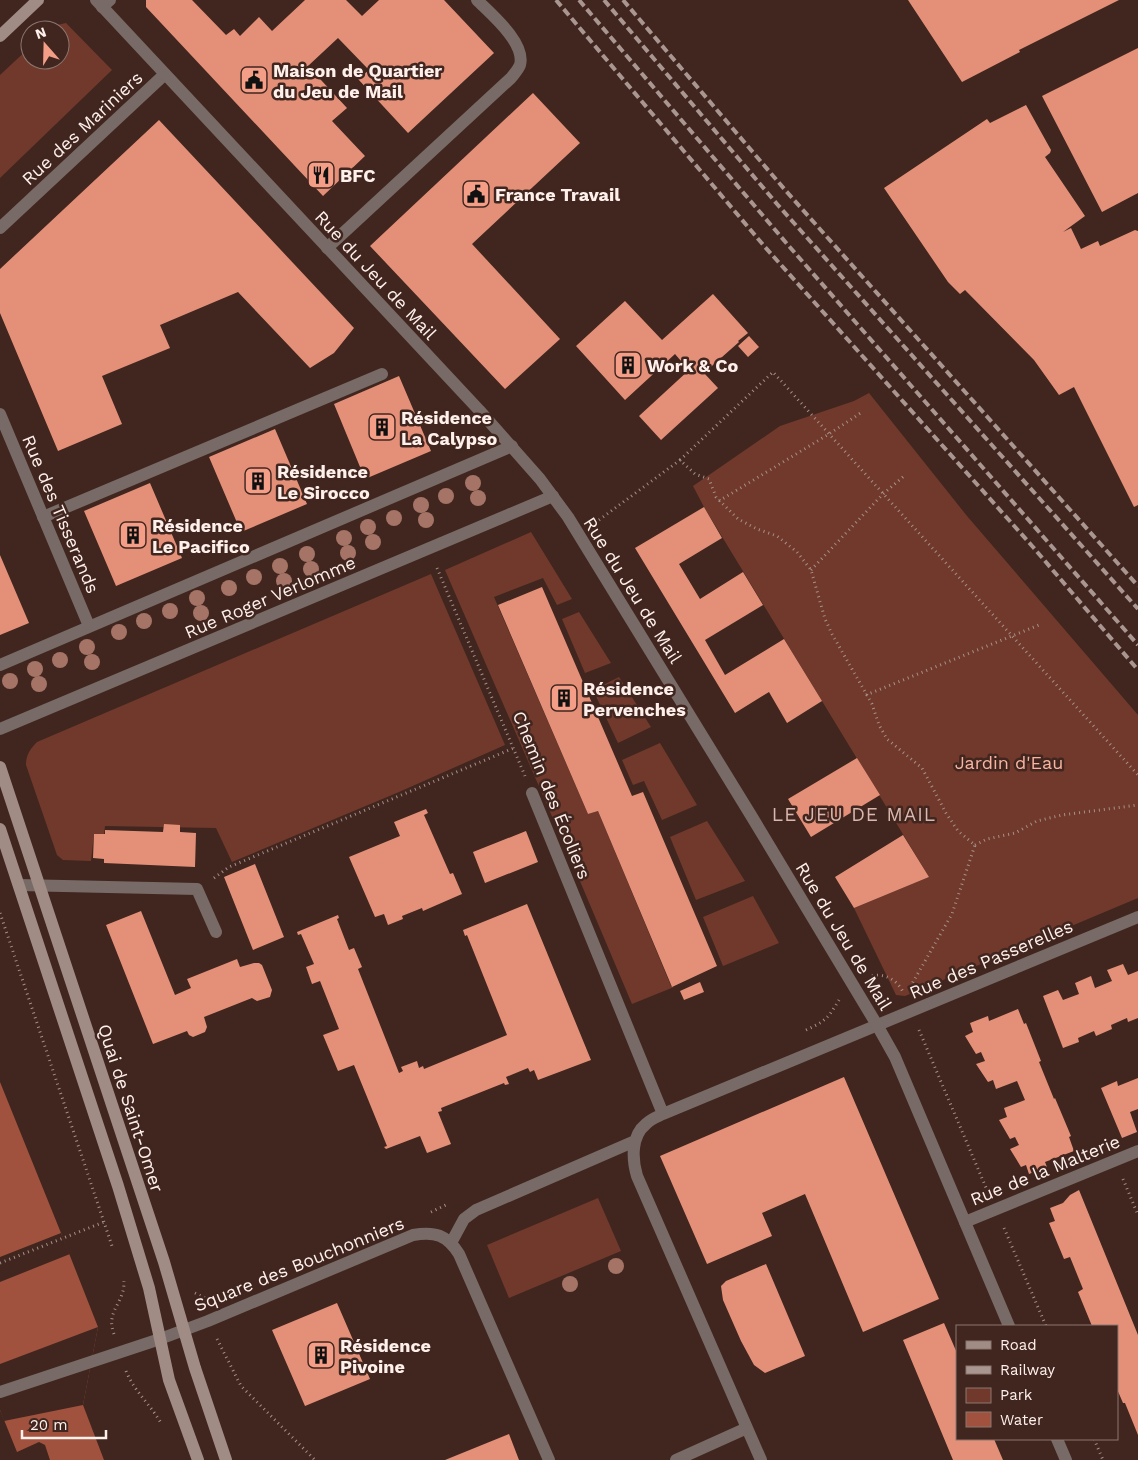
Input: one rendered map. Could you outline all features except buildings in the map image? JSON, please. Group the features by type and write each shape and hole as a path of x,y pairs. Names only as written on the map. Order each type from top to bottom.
{"main road":[{"path":"0,36 38,0"},
{"name":"Quai de Saint-Omer","path":"0,767 164,1262 198,1376 226,1460"},
{"name":"Quai de Saint-Omer","path":"0,829 118,1186 149,1288 172,1389 198,1460"}],"street":[{"path":"327,248 511,78 519,67 520,56 510,34 477,0"},
{"name":"Rue du Jeu de Mail","path":"103,2 165,74 512,446 553,496 581,538 878,1025 895,1057 1009,1325"},
{"name":"Rue des Mariniers","path":"0,228 165,74"},
{"path":"43,517 382,374"},
{"name":"Rue des Tisserands","path":"0,414 89,626"},
{"path":"0,664 512,446"},
{"name":"Rue Roger Verlomme","path":"0,729 553,496"},
{"name":"Chemin des Écoliers","path":"532,793 663,1114"},
{"path":"19,885 197,889 216,932"},
{"name":"Rue des Passerelles","path":"663,1114 1138,917"},
{"path":"663,1114 645,1124 638,1134 633,1154 637,1176 761,1460"},
{"path":"549,1460 459,1254 450,1243 464,1219 476,1210 636,1141"},
{"name":"Rue de la Malterie","path":"965,1222 1138,1151"},
{"name":"Square des Bouchonniers","path":"160,1339 208,1321 413,1235 433,1233 450,1243"},
{"path":"0,1392 160,1339"},
{"path":"676,1460 747,1428"},
{"path":"1057,1440 1066,1460"}],"path":[{"path":"581,538 597,521 680,460 773,372 1138,775"},
{"path":"719,501 862,412"},
{"path":"680,460 695,474 709,479 716,497 738,519 757,529 777,536 797,552 811,570 829,627 872,704 879,725 887,739 922,768 958,831 975,845"},
{"path":"811,570 884,494 904,476"},
{"name":"Chemin des Écoliers","path":"429,570 437,567 532,793"},
{"path":"866,695 1039,625"},
{"path":"197,889 229,867 514,748"},
{"path":"905,996 952,914 975,845 988,839 1015,833 1037,821 1062,815 1138,805"},
{"path":"0,913 104,1222 0,1263"},
{"path":"1116,1160 1138,1215"},
{"path":"208,1321 241,1386 315,1460"},
{"path":"1094,1440 1103,1460"}],"green space":[{"path":"70,27 112,70 0,178 0,75 20,56 20,70 70,70"},
{"name":"Jardin d'Eau","path":"869,393 967,516 1138,715 1138,898 905,996 896,995 854,908 929,877 693,486 780,426 854,401"},
{"path":"531,532 572,599 557,605 543,578 494,597 588,814 598,811 671,986 674,987 632,1004 445,570"},
{"path":"431,574 505,745 232,862 216,828 105,826 104,834 94,834 91,861 63,860 57,855 26,765 29,752 37,742"},
{"path":"579,612 611,663 585,673 562,619"},
{"path":"619,677 651,727 618,743 593,690"},
{"path":"660,743 697,805 662,820 644,781 633,785 622,760"},
{"path":"707,821 745,881 696,900 670,837"},
{"path":"753,896 779,943 723,966 703,917"},
{"path":"598,1198 621,1251 509,1298 487,1245"}],"water":[{"path":"0,1082 98,1327 83,1405 104,1460 50,1460 45,1445 39,1442 17,1452 0,1410"}],"pier":[{"path":"61,1233 70,1254 0,1282 0,1257"},
{"path":"98,1327 83,1405 4,1421 0,1410 0,1364"}],"railway":[{"path":"556,0 765,247 1033,547 1138,670"},
{"path":"579,0 788,245 1138,645"},
{"path":"604,0 777,204 1138,609"},
{"path":"623,0 786,191 1138,586"}],"place":[{"name":"Maison de Quartier du Jeu de Mail","path":"254,80"},
{"name":"BFC","path":"321,175"},
{"name":"France Travail","path":"476,194"},
{"name":"Work & Co","path":"628,365"},
{"name":"Résidence La Calypso","path":"382,427"},
{"name":"Résidence Le Sirocco","path":"258,481"},
{"name":"Résidence Le Pacifico","path":"133,535"},
{"name":"Résidence Pervenches","path":"564,698"},
{"name":"Résidence Pivoine","path":"321,1355"}],"district":[{"name":"LE JEU DE MAIL","path":"854,814"}]}
